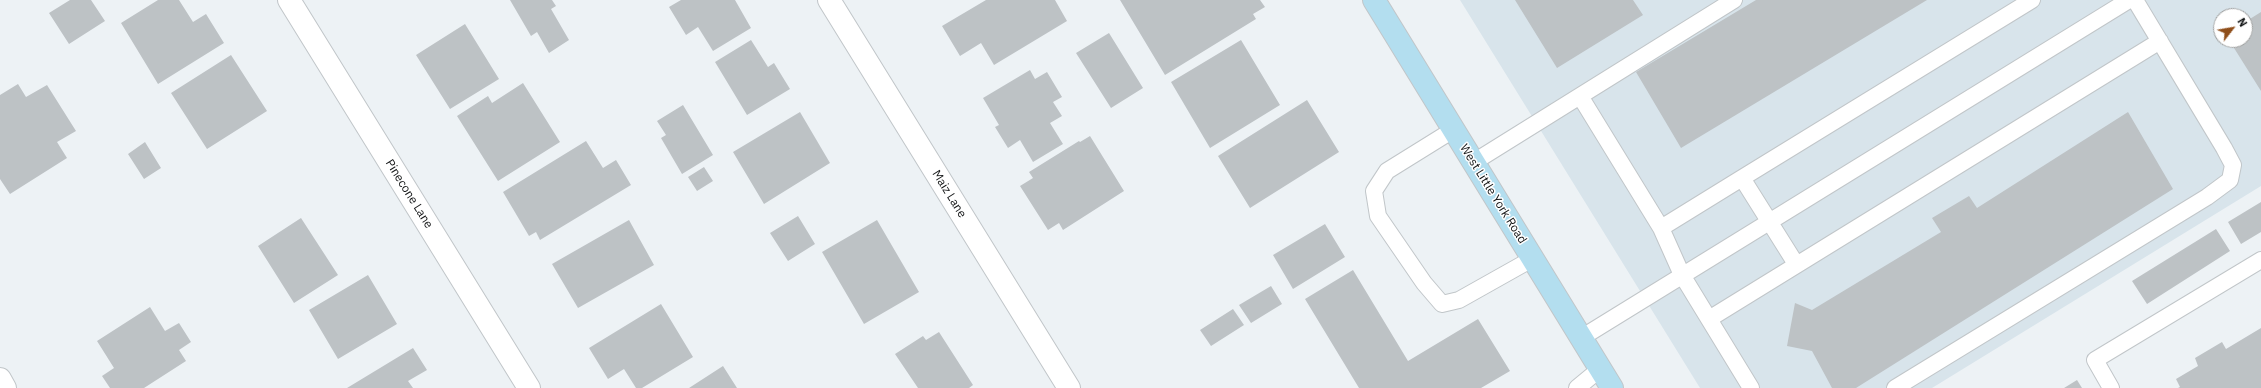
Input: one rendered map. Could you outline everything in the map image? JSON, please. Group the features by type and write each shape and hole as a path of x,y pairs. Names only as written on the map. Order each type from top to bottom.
{"main road":[{"name":"West Little York Road","path":"1374,0 1612,388"}],"street":[{"name":"Pinecone Lane","path":"289,0 529,388"},
{"name":"Maiz Lane","path":"828,0 1069,388"},
{"path":"0,380 5,388"}],"lane":[{"path":"1474,162 1734,0"},
{"path":"1661,228 2032,0"},
{"path":"1581,338 2129,0"},
{"path":"1895,388 2208,197 2230,180 2232,165 2224,148 2135,0"},
{"path":"1708,319 2160,41"},
{"path":"1580,96 1661,228 1682,275 1751,388"},
{"path":"1453,130 1387,171 1374,191 1378,216 1424,283 1442,304 1459,300 1532,258"},
{"path":"1742,178 1796,264"},
{"path":"2111,388 2094,360 2261,260"},
{"path":"1577,388 1600,369"}],"shaded area":[{"path":"1460,0 2261,0 2261,186 1932,388 1700,388"}],"building":[{"path":"70,0 91,0 105,21 69,44 49,13"},
{"path":"158,0 179,0 193,22 206,14 224,43 158,84 121,23"},
{"path":"510,0 552,0 556,6 551,9 569,40 549,53 537,32 531,36"},
{"path":"681,0 735,0 751,28 713,51 698,27 686,35 669,7"},
{"path":"986,0 1055,0 1067,21 994,65 981,43 960,56 942,26"},
{"path":"1120,0 1260,0 1265,7 1253,14 1256,19 1165,75"},
{"path":"1515,0 1633,0 1643,15 1557,68"},
{"path":"1756,0 1927,0 1681,148 1636,72"},
{"path":"2261,12 2261,91 2234,48 2253,48 2253,17"},
{"path":"465,24 499,79 450,109 416,55"},
{"path":"1109,33 1143,88 1111,108 1076,53"},
{"path":"751,40 768,67 774,63 790,89 747,115 715,62"},
{"path":"1241,40 1280,105 1210,148 1171,82"},
{"path":"231,55 267,111 207,149 171,93"},
{"path":"1030,70 1035,79 1047,72 1062,97 1053,102 1062,116 1050,123 1063,144 1033,162 1020,140 1008,148 995,127 999,125 983,98"},
{"path":"523,83 560,142 498,181 457,116 488,96 492,103"},
{"path":"18,84 26,97 47,85 76,131 57,142 67,158 10,194 0,179 0,95"},
{"path":"1307,100 1339,152 1250,208 1218,156"},
{"path":"683,105 713,155 682,174 661,138 666,135 657,121"},
{"path":"800,112 830,163 764,204 733,152"},
{"path":"2128,112 2173,189 1856,388 1832,388 1812,351 1787,346 1795,303 1812,310 1941,232 1932,218 1969,196 1977,208"},
{"path":"1090,136 1124,191 1063,230 1059,223 1048,230 1020,186 1033,178 1029,172 1079,141 1080,142"},
{"path":"586,141 603,168 616,160 631,185 540,240 536,232 529,236 503,192"},
{"path":"145,142 161,168 144,179 128,154"},
{"path":"704,167 713,181 697,191 688,177"},
{"path":"2261,202 2261,232 2241,244 2228,222"},
{"path":"798,216 815,244 788,261 770,233"},
{"path":"301,218 338,275 294,303 258,246"},
{"path":"629,220 654,265 578,308 552,264"},
{"path":"877,220 919,292 864,324 822,252"},
{"path":"1325,224 1345,257 1293,289 1273,255"},
{"path":"2216,229 2230,251 2147,304 2132,281"},
{"path":"1353,270 1408,361 1478,319 1510,371 1481,388 1359,388 1305,299"},
{"path":"368,275 397,324 338,359 309,310"},
{"path":"1271,286 1282,304 1251,323 1239,305"},
{"path":"661,304 693,357 642,388 636,388 624,369 608,379 589,348"},
{"path":"150,307 165,331 179,323 191,342 179,350 186,361 144,388 110,388 102,376 114,368 97,341"},
{"path":"1233,309 1244,325 1211,346 1200,330"},
{"path":"2261,328 2261,388 2178,388 2180,387 2176,379 2198,366 2195,358 2222,342 2226,349"},
{"path":"939,332 973,385 969,388 918,388 895,354 923,336 926,340"},
{"path":"413,348 427,370 408,381 413,388 347,388"},
{"path":"723,366 737,388 689,388"},
{"path":"2077,380 2082,388 2064,388"}]}
